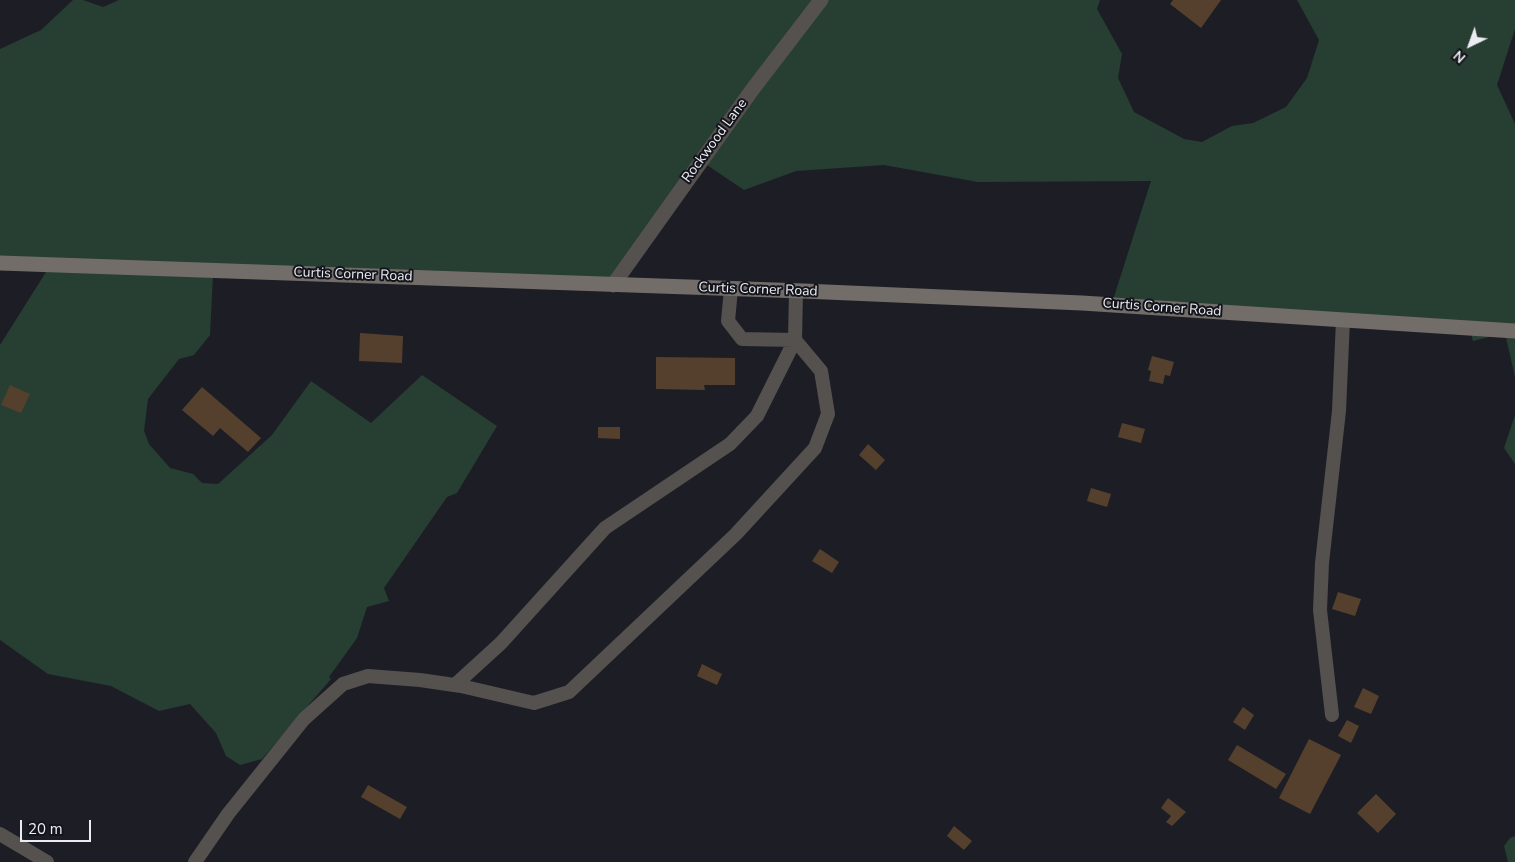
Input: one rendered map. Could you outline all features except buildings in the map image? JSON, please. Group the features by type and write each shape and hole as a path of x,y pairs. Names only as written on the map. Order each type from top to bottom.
{"street":[{"name":"Rockwood Lane","path":"613,285 752,90 821,0"},
{"name":"Curtis Corner Road","path":"0,263 1082,303 1515,331"}],"lane":[{"path":"195,862 228,814 304,719 343,684 368,676 456,685 534,703 568,692 736,534 815,448 828,414 821,371 795,340 742,339 728,321 731,289"},
{"path":"456,685 501,643 605,528 730,444 756,416 795,340 796,291"},
{"path":"1332,715 1320,610 1322,563 1340,412 1344,320"},
{"path":"0,834 47,862"}],"green space":[{"path":"73,0 83,0 103,7 119,0 1100,0 1097,9 1122,54 1118,78 1134,112 1184,139 1202,142 1232,126 1253,123 1286,107 1307,78 1319,40 1297,0 1515,0 1515,29 1497,85 1515,124 1515,377 1505,333 1473,341 1470,331 1111,306 1151,181 978,182 884,165 796,171 744,190 704,163 614,286 213,275 210,335 194,355 179,359 148,399 144,431 149,444 170,468 193,474 202,483 218,484 272,435 311,381 371,423 422,375 497,426 457,493 447,497 384,588 389,601 367,607 357,638 329,677 331,679 262,759 240,765 226,756 216,733 190,704 159,711 111,686 48,674 0,640 0,345 46,272 0,268 0,49 41,30"},
{"path":"1515,415 1515,464 1504,448"},
{"path":"1515,836 1515,862 1508,862 1504,846 1510,838"}]}
